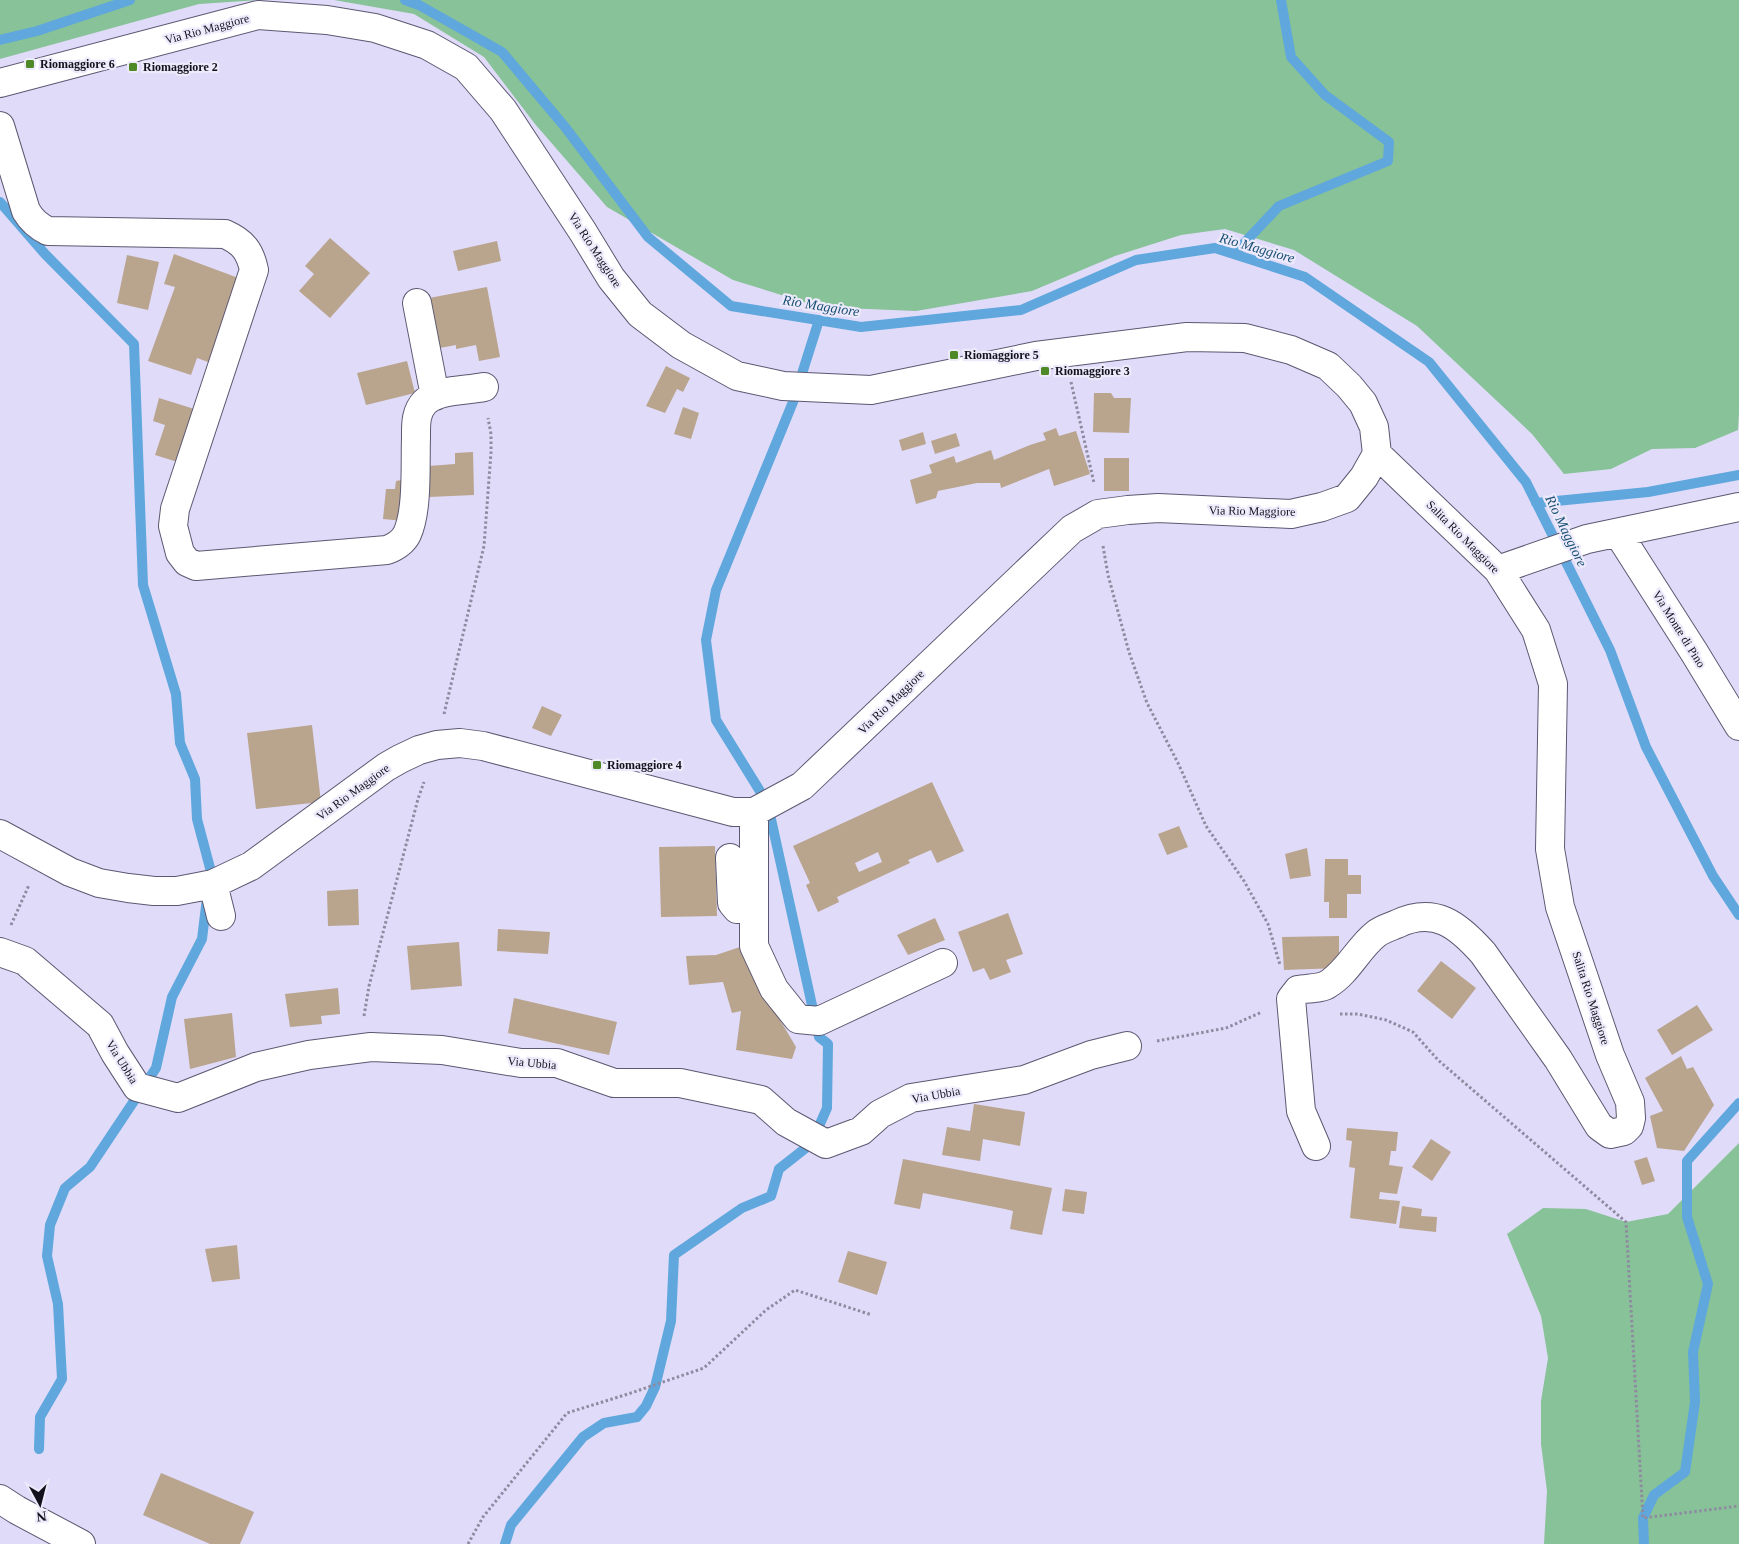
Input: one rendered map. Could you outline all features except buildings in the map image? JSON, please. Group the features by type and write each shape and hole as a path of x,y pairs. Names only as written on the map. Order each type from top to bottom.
{"street":[{"name":"Via Rio Maggiore","path":"0,83 258,16 327,20 375,28 427,45 466,67 503,110 611,278 640,314 681,345 737,376 783,386 871,390 1036,356 1186,337 1245,338 1291,350 1328,366 1349,386 1363,403 1374,427 1377,454 1364,477 1347,498 1322,507 1291,514 1158,508 1098,514 1072,529 802,786 754,812 734,812 483,746 460,743 436,745 419,750 386,767 251,866 213,884 176,891 128,888 91,880 70,872 0,834"},
{"path":"0,126 26,211 38,226 48,231 225,234 237,239 246,249 251,259 254,270 175,509 173,526 180,552 187,562 196,566 250,562 387,550 396,546 406,536 411,524 414,505 417,417 419,410 425,402 435,396 480,388"},
{"path":"417,303 435,396"},
{"name":"Salita Rio Maggiore","path":"1291,999 1298,990 1326,985 1336,978 1376,933 1408,919 1424,916 1437,917 1449,923 1469,938 1483,953 1558,1059 1599,1126 1610,1134 1624,1131 1629,1126 1631,1118 1630,1102 1610,1055 1558,898 1550,849 1553,684 1536,630 1508,566 1377,454"},
{"path":"1508,566 1587,539 1739,507"},
{"name":"Via Monte di Pino","path":"1618,533 1739,726"},
{"path":"754,812 754,946 774,989 798,1019 819,1021 942,963"},
{"path":"730,858 732,903 737,909 754,907"},
{"path":"213,884 220,916"},
{"name":"Via Ubbia","path":"4,943 100,1025 137,1087 178,1098 256,1067 309,1055 371,1047 442,1050 520,1064 557,1064 614,1083 680,1083 761,1100 786,1122 826,1144 861,1132 880,1114 911,1098 1024,1080 1090,1054 1127,1046"},
{"path":"1291,999 1301,1111 1316,1146"},
{"path":"0,1499 81,1544"}],"path":[{"path":"1064,353 1093,477 1108,575 1128,652 1147,703 1206,826 1244,881 1268,924 1291,999 1226,1028 1127,1046"},
{"path":"362,1049 362,1030 370,986 418,799 436,745 484,546 491,434 480,388"},
{"path":"4,943 42,857"},
{"path":"1339,1014 1358,1014 1386,1020 1413,1032 1438,1060 1626,1222 1644,1518 1739,1506"},
{"path":"468,1544 483,1517 567,1413 704,1368 766,1310 795,1290 872,1315"}],"green space":[{"path":"0,0 258,0 199,4 0,59"},
{"path":"334,0 1739,0 1738,430 1695,448 1652,449 1611,469 1564,474 1532,434 1417,326 1294,250 1225,229 1181,235 1115,256 1032,291 916,311 820,307 733,280 607,207 535,124 484,57 414,14"},
{"path":"1739,1143 1739,1544 1544,1544 1547,1491 1541,1444 1541,1401 1548,1358 1541,1316 1507,1234 1543,1208 1586,1209 1626,1222 1668,1214"}],"waterway":[{"name":"Rio Maggiore","path":"0,40 37,31 130,0"},
{"name":"Rio Maggiore","path":"405,0 419,5 502,52 565,127 648,237 731,306 861,327 1021,310 1136,260 1215,248 1305,277 1429,362 1526,482 1610,650 1646,747 1713,876 1739,915"},
{"path":"1234,254 1279,206 1388,161 1389,142 1325,95 1291,57 1281,0"},
{"path":"0,202 45,254 134,344 143,585 176,694 180,743 195,779 197,819 210,868"},
{"path":"763,796 716,720 706,640 716,590 793,402 819,320"},
{"path":"1536,503 1648,492 1739,475"},
{"path":"505,1544 511,1525 583,1437 604,1423 637,1417 646,1406 655,1387 671,1321 674,1255 742,1208 771,1196 779,1169 807,1147 816,1133 827,1108 828,1044 819,1037 769,810"},
{"path":"39,1449 40,1417 62,1379 58,1304 47,1256 50,1225 65,1188 90,1167 156,1068 172,997 202,939 207,898"},
{"path":"1644,1544 1643,1518 1654,1495 1685,1472 1695,1402 1693,1352 1708,1284 1687,1217 1687,1161 1739,1103"}],"place":[{"name":"Riomaggiore 6","path":"30,64"},
{"name":"Riomaggiore 2","path":"133,67"},
{"name":"Riomaggiore 5","path":"954,355"},
{"name":"Riomaggiore 3","path":"1045,371"},
{"name":"Riomaggiore 4","path":"597,765"}]}
